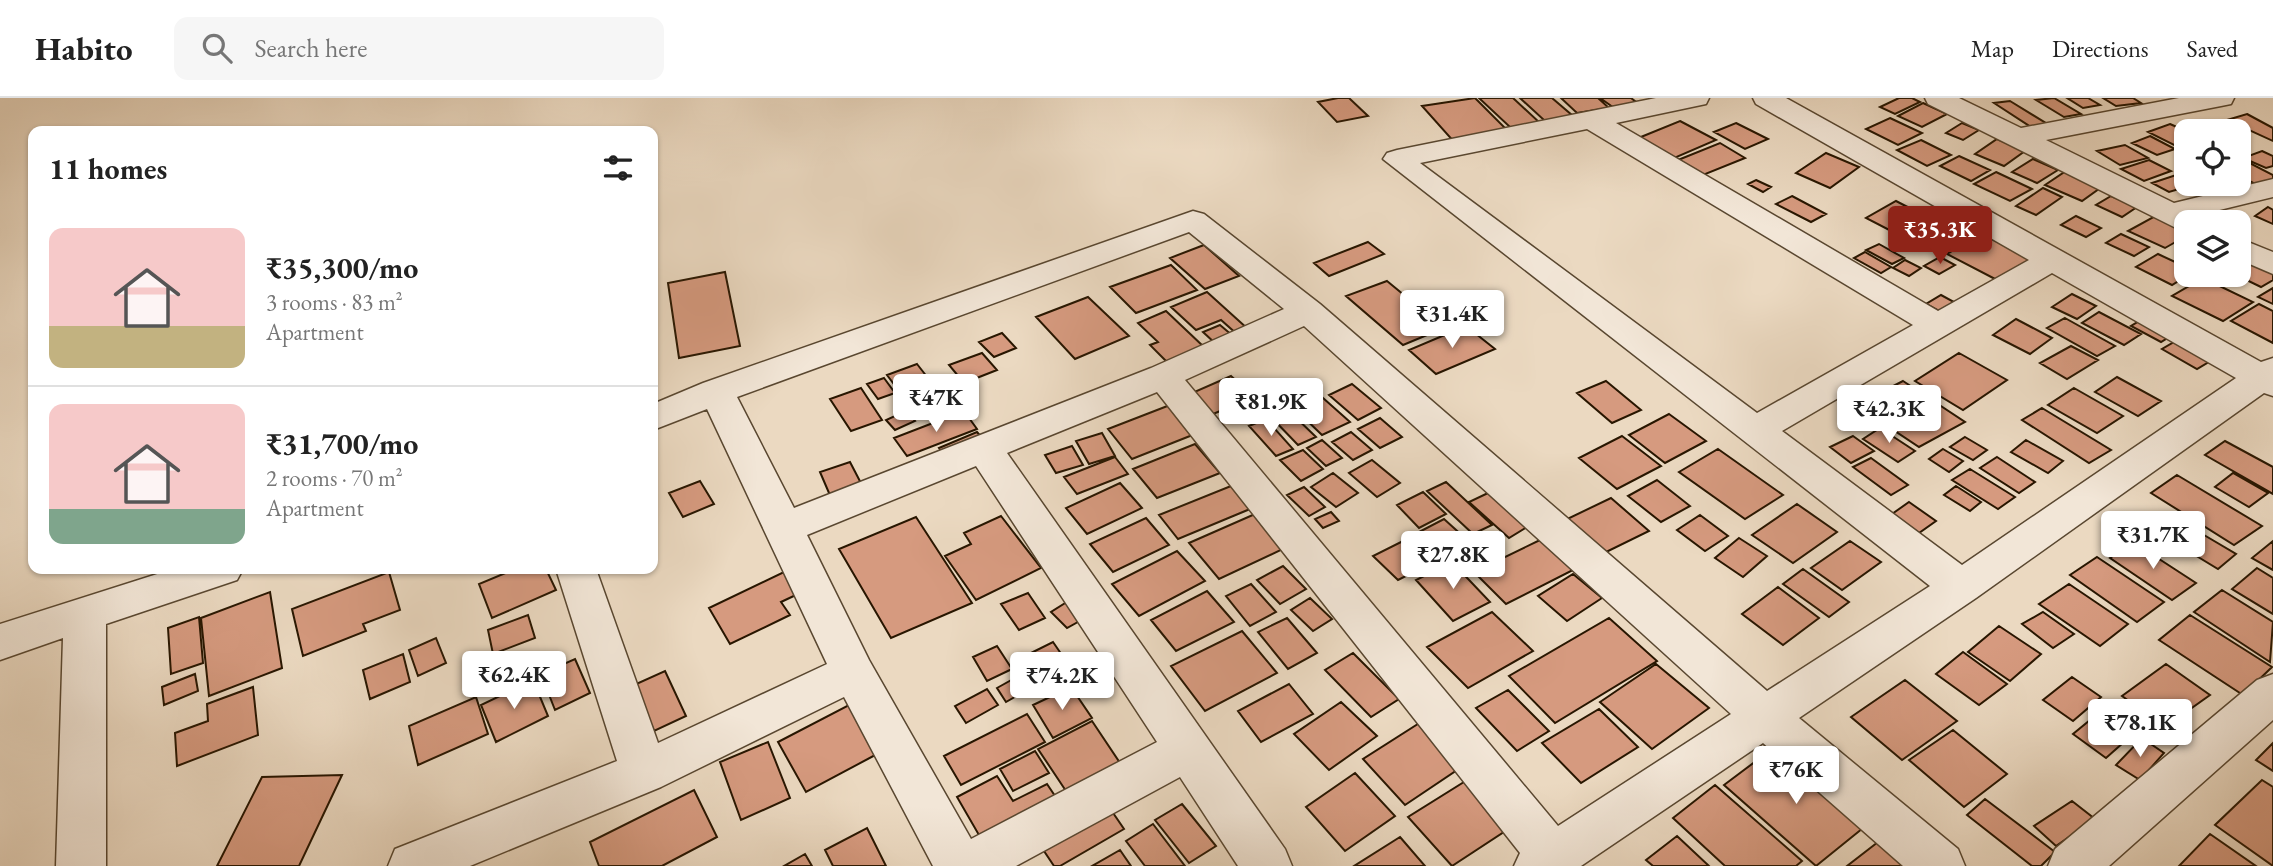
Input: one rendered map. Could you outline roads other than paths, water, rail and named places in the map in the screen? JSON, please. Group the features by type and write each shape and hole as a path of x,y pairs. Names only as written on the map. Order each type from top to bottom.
{"street":[{"path":"1696,98 1397,159 1961,587"},
{"path":"1163,376 1546,862 1961,587 2269,377 2050,261 1766,98"},
{"path":"1938,98 2014,138 2174,215"},
{"path":"2014,138 2221,98"},
{"path":"1590,119 1937,325"},
{"path":"2202,210 2273,188"},
{"path":"658,416 716,391 1193,220 1308,311 1765,717 1940,866"},
{"path":"2251,253 2273,264"},
{"path":"1755,430 2050,261"},
{"path":"784,528 1163,376 1308,311"},
{"path":"716,391 853,671 959,866"},
{"path":"985,449 1267,866"},
{"path":"0,642 206,574"},
{"path":"578,574 644,772"},
{"path":"81,866 85,613"},
{"path":"413,866 644,772 853,671"},
{"path":"2073,866 2272,694"},
{"path":"968,866 1187,750"}]}
